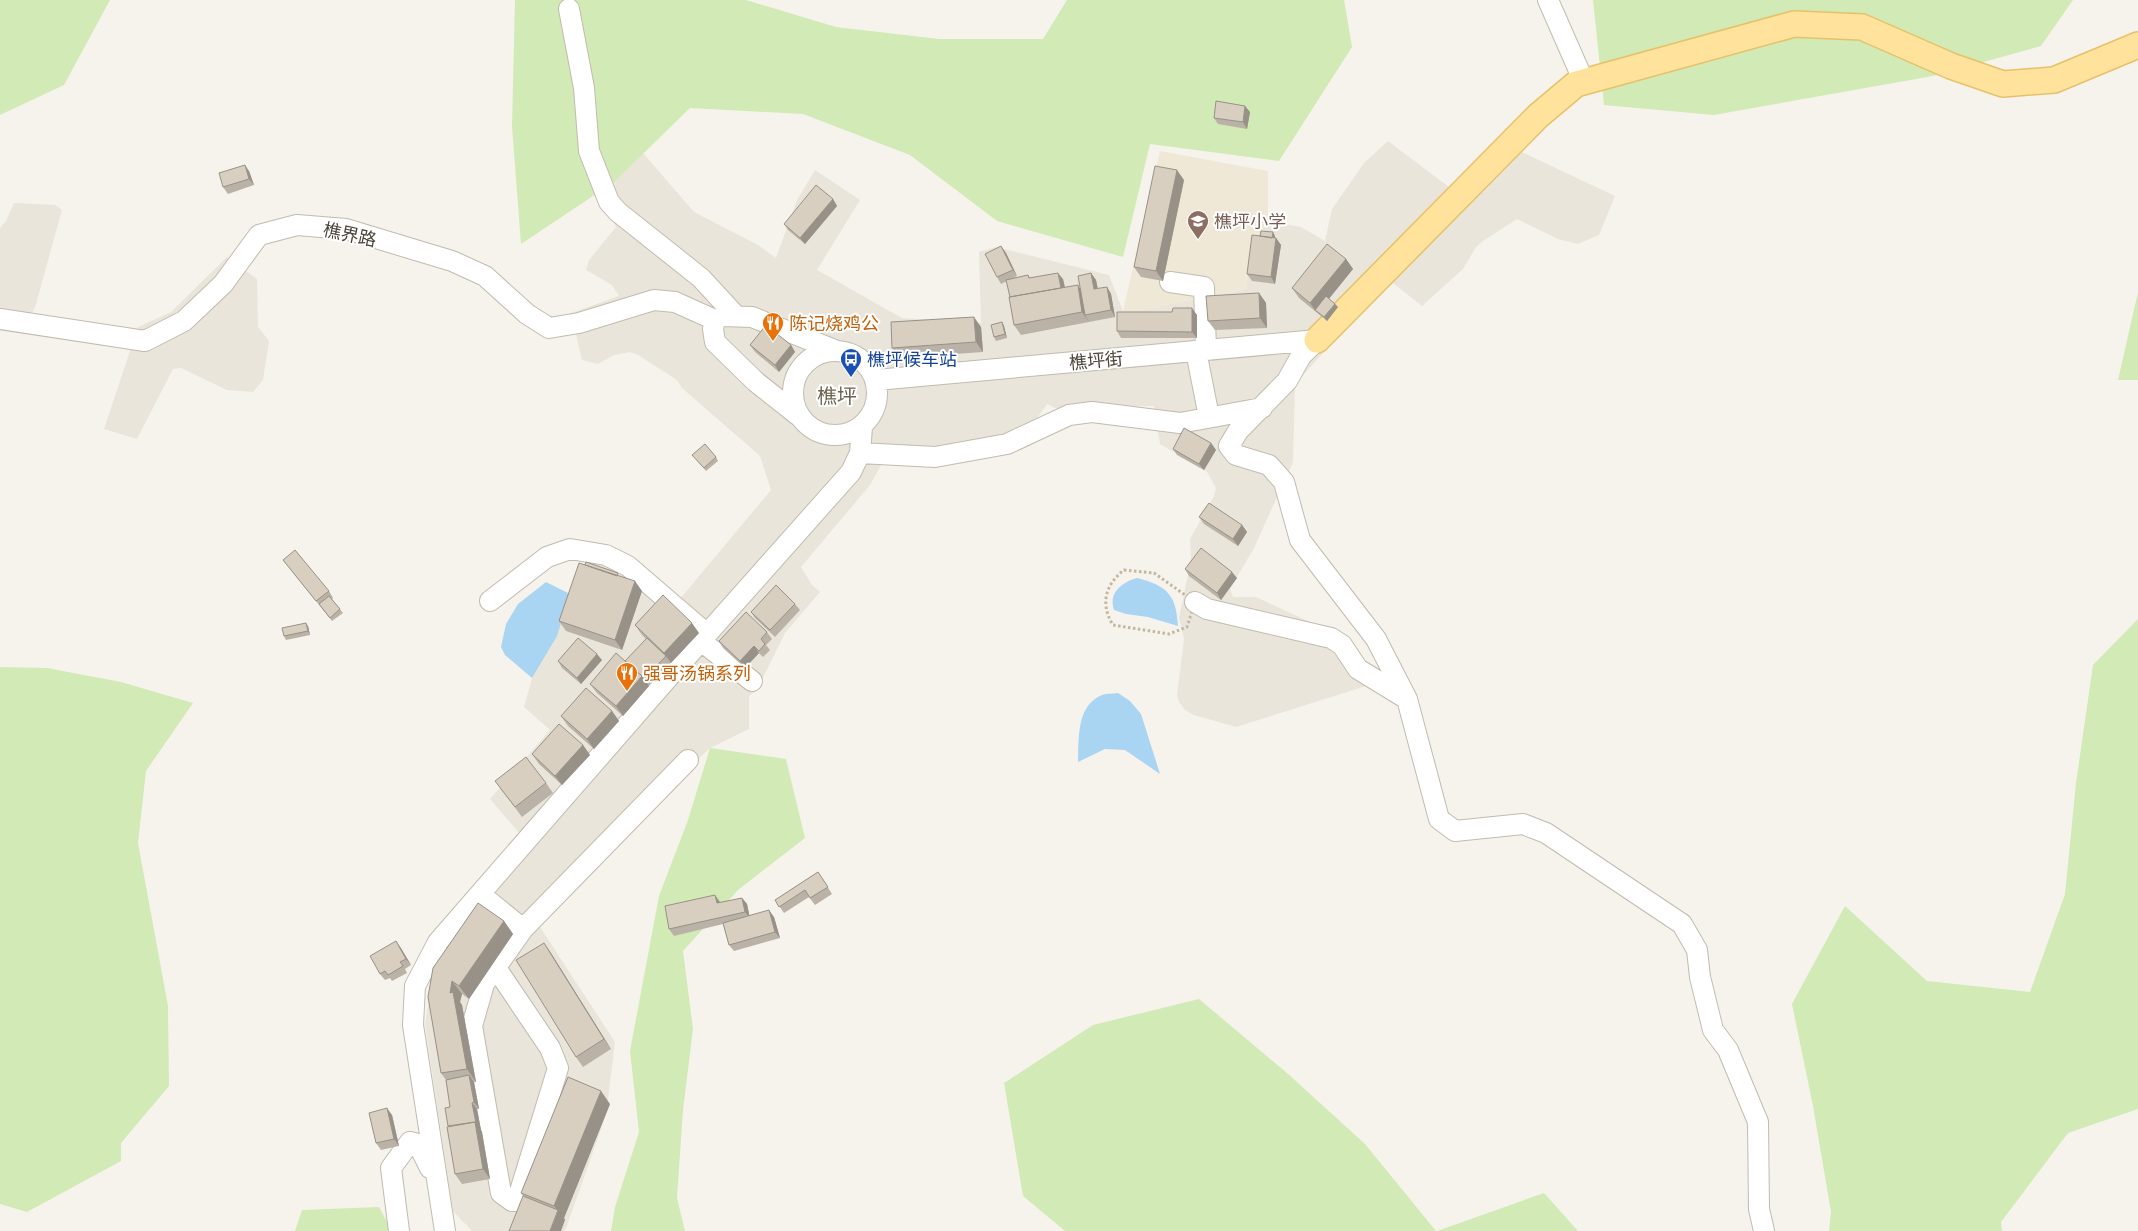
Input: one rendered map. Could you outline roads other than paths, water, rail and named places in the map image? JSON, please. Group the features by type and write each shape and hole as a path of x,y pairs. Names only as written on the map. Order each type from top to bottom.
{"main road":[{"path":"1317,340 1538,116 1576,84 1794,24 1862,27 1951,66 2003,84 2054,80 2138,44"}],"street":[{"path":"1548,0 1584,82"},
{"path":"569,9 584,88 589,151 609,202 618,212 701,278 736,316"},
{"name":"樵界路","path":"0,320 145,341 184,321 223,284 259,235 297,225 346,229 452,261 484,276 527,314 549,328 579,323 654,300 675,302 714,320"},
{"path":"1170,282 1204,287 1201,351 1209,417"},
{"path":"723,316 736,316 752,317 837,351 852,354 865,363 876,380 878,390 874,410 862,426 843,435 823,434 813,430 799,416 756,382 715,342 714,320 723,316"},
{"path":"1317,340 1301,356 1287,381 1238,431 1229,446 1236,455 1269,465 1284,482 1300,540 1376,639 1406,699 1439,820 1455,831 1523,824 1546,833 1682,924 1697,950 1700,977 1713,1030 1728,1050 1758,1122 1759,1209 1764,1231"},
{"name":"樵坪街","path":"876,380 1317,340"},
{"path":"799,416 792,396 796,376 801,368 817,355 837,351"},
{"path":"860,453 935,457 1008,444 1069,415 1092,412 1180,423 1262,408"},
{"path":"445,1231 413,1026 415,986 438,942 704,637 852,472 860,453 862,426"},
{"path":"490,601 547,557 570,549 606,555 628,566 752,681"},
{"path":"1195,602 1207,609 1331,638 1342,645 1358,669 1406,699"},
{"path":"496,968 550,1048 558,1068 517,1202 512,1201 501,1193 472,1026 484,984 522,929 688,760"},
{"path":"480,894 522,929"},
{"path":"399,1231 392,1168 410,1142 418,1144 437,1183"}],"water":[{"path":"1137,578 1148,581 1168,593 1175,607 1178,626 1114,610 1113,598 1115,593 1122,585"},
{"path":"546,582 570,594 557,636 532,678 505,655 501,647 506,624 518,604"},
{"path":"1118,693 1130,701 1141,714 1160,774 1125,750 1105,749 1078,762 1079,733 1087,707 1102,695"}],"place":[{"name":"樵坪小学","path":"1198,240"},
{"name":"陈记烧鸡公","path":"773,342"},
{"name":"樵坪候车站","path":"851,378"},
{"name":"强哥汤锅系列","path":"627,692"}],"district":[{"name":"樵坪","path":"837,395"}]}
